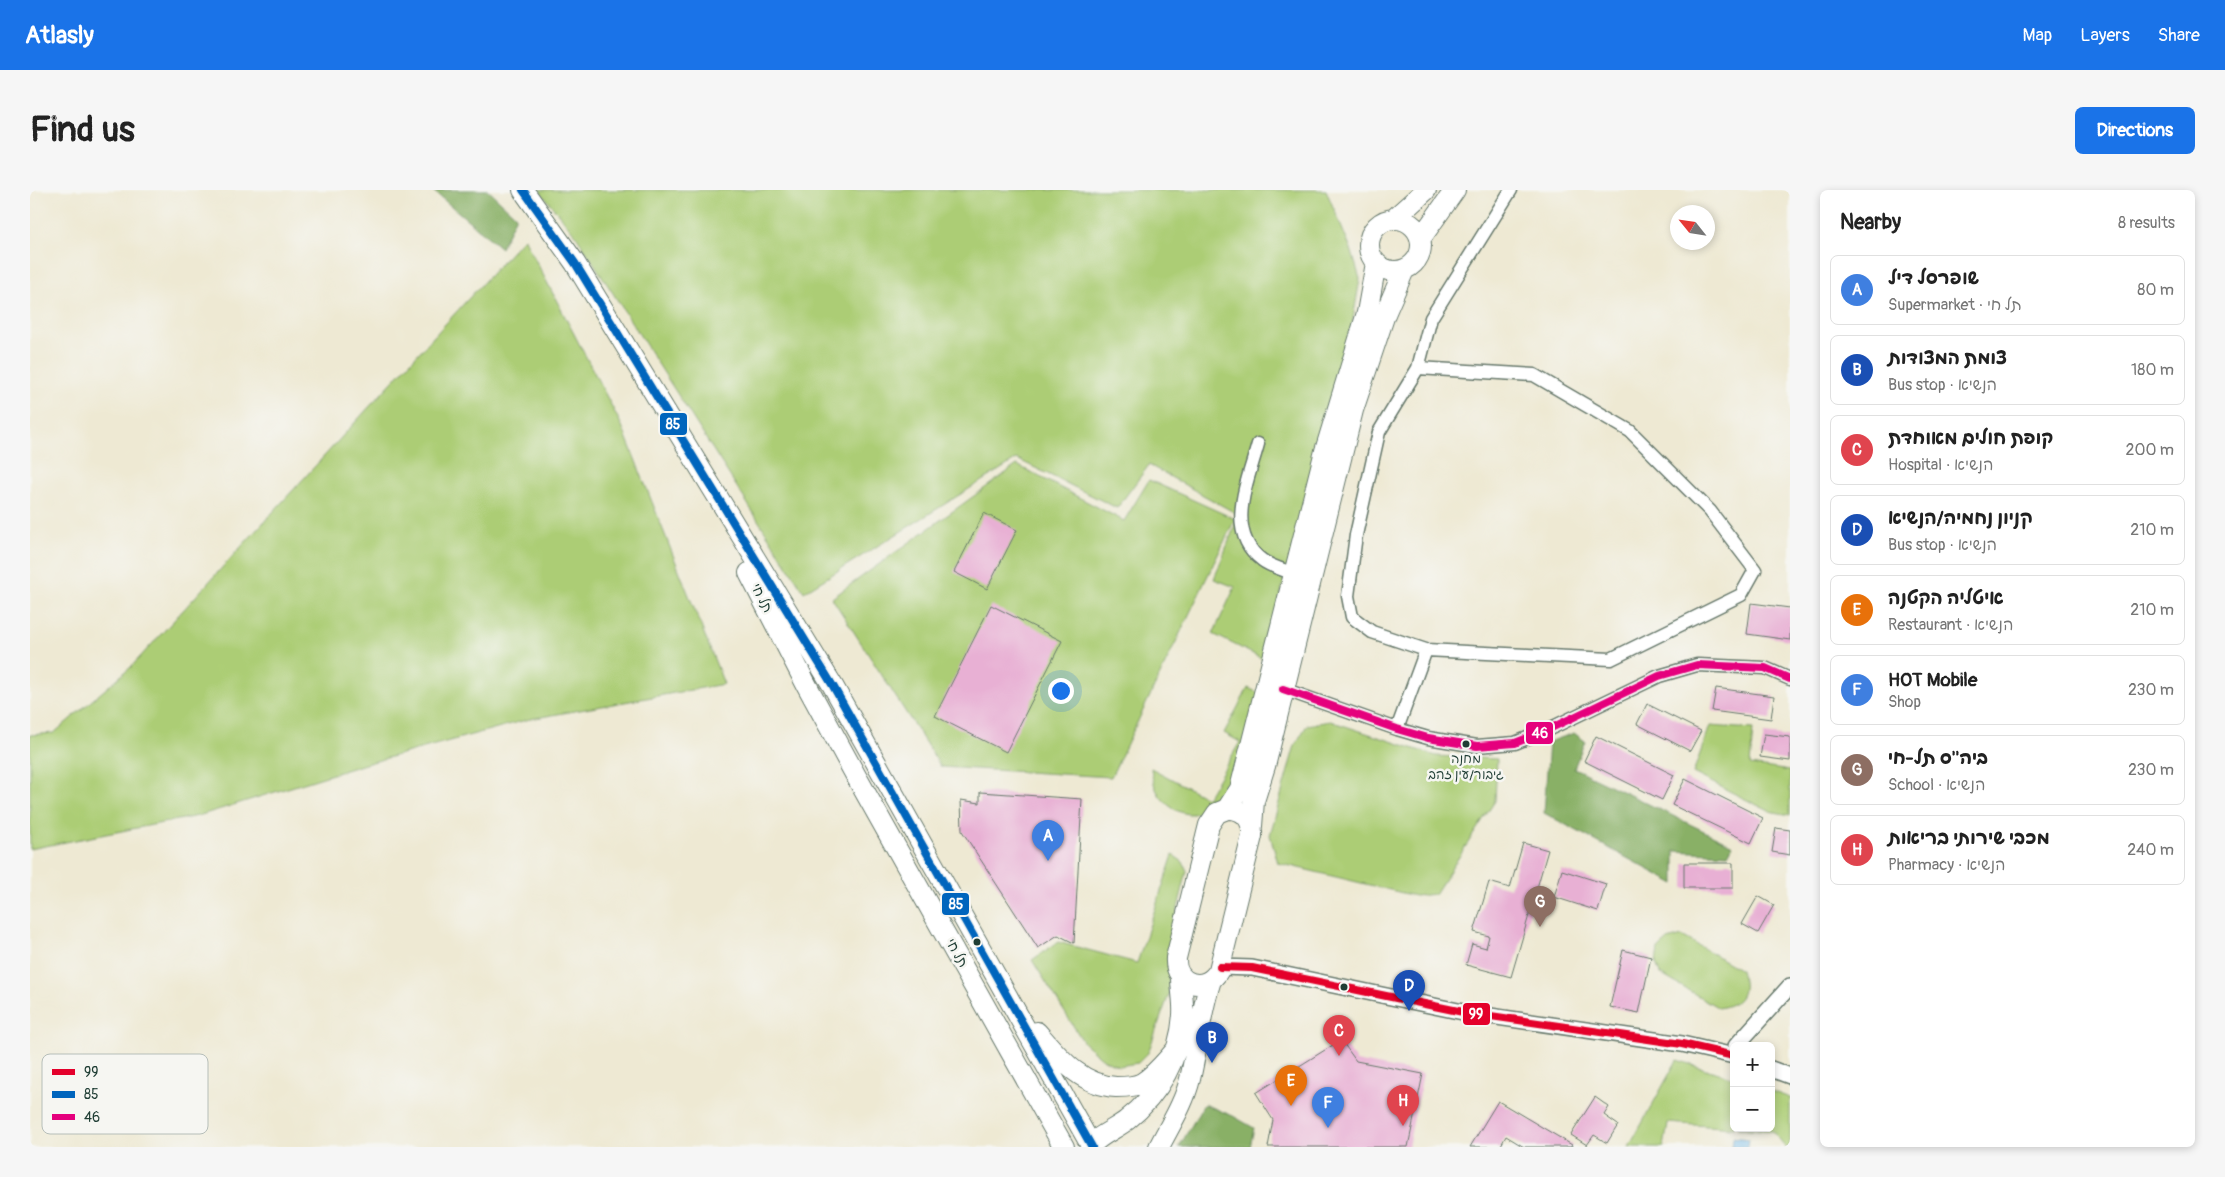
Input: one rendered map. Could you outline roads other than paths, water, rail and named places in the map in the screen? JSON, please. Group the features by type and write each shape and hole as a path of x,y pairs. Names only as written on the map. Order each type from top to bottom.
{"highway":[{"path":"523,190 574,263 684,444"},
{"path":"1426,190 1395,218 1379,224 1369,239 1369,248 1376,263 1389,271 1404,270 1411,266 1420,254 1421,238 1454,190"},
{"path":"1395,218 1412,224 1421,238"},
{"path":"1227,809 1240,789 1326,452 1367,313 1376,263"},
{"path":"1160,1147 1190,1080 1204,1002 1224,947 1252,836 1254,801 1265,766 1353,410 1385,314 1404,270"},
{"name":"תל חי","path":"684,444 833,686 1091,1146"},
{"name":"תל חי","path":"684,444 806,684 1064,1147"},
{"path":"1215,973 1205,984 1192,984 1181,977 1177,971 1176,958 1208,824 1218,812 1227,809 1239,811 1246,815 1252,826"},
{"path":"1091,1146 1141,1108 1156,1090 1170,1065 1180,1038 1183,1014 1181,977"},
{"path":"1013,1007 1070,1068 1087,1081 1094,1083 1126,1087 1141,1084 1175,1051"},
{"path":"1143,1147 1162,1133 1175,1117"}],"street":[{"path":"1418,368 1534,374 1630,431 1710,511 1754,570 1741,595 1611,659 1426,650 1372,632 1352,617 1348,596 1356,535 1379,432 1418,368 1431,318 1511,190"},
{"path":"1258,444 1241,505 1243,533 1254,553 1263,562 1295,574"},
{"path":"1397,729 1426,650"},
{"path":"1283,689 1397,729 1428,738 1477,746 1515,743 1562,723 1660,676 1697,665 1765,668 1790,679"},
{"path":"1224,947 1237,959 1252,968 1463,1012 1730,1051"},
{"path":"1215,973 1252,968"},
{"path":"1741,1042 1790,986"},
{"path":"1775,1070 1790,1076"}],"water":[{"path":"1733,1137 1749,1139 1748,1147 1732,1147"}],"place":[{"name":"מחנה גיבור/עין זהב","path":"1466,744"},
{"name":"שופרסל דיל","path":"1048,861"},
{"name":"ביה''ס תל-חי","path":"1540,927"},
{"name":"קניון נחמיה/הנשיא","path":"1409,1011"},
{"name":"קופת חולים מאוחדת","path":"1339,1056"},
{"name":"צומת המצודות","path":"1212,1063"},
{"name":"איטליה הקטנה","path":"1291,1106"},
{"name":"מכבי שירותי בריאות","path":"1403,1126"},
{"name":"HOT Mobile","path":"1328,1128"}]}
